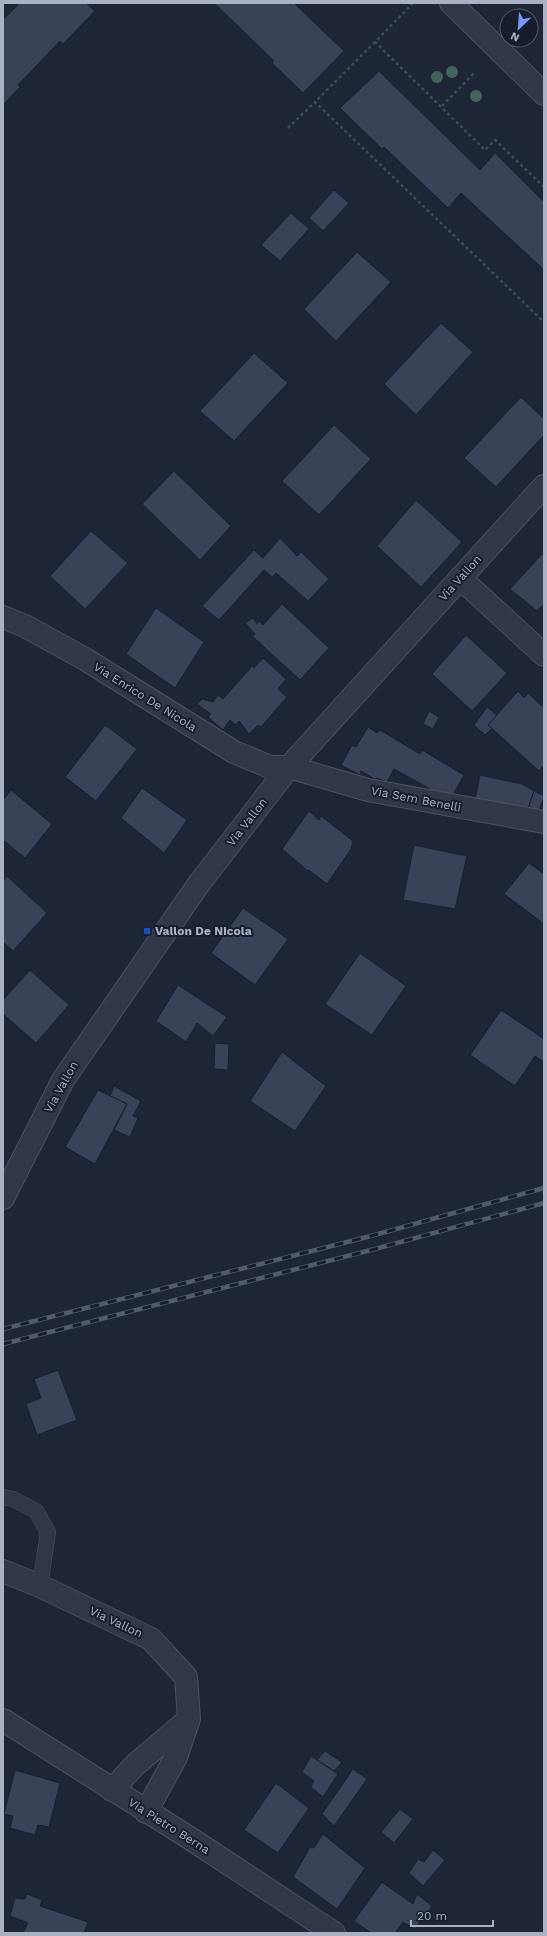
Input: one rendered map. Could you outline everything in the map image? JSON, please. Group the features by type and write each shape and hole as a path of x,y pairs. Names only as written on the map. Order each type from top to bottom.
{"street":[{"path":"451,3 544,94"},
{"name":"Via Vallon","path":"3,1198 63,1080 198,885 289,767 544,486"},
{"path":"460,578 544,656"},
{"name":"Via Enrico De Nicola","path":"3,617 25,626 86,659 234,752 270,767 289,767"},
{"name":"Via Sem Benelli","path":"289,767 368,790 544,822"},
{"name":"Via Vallon","path":"3,1571 40,1586 151,1639 186,1677 189,1719 176,1758 146,1812"},
{"path":"112,1790 135,1766 189,1719"},
{"name":"Via Pietro Berna","path":"3,1720 334,1933"}],"lane":[{"path":"3,1497 13,1499 36,1511 48,1532 40,1586"}],"path":[{"path":"288,128 413,3"},
{"path":"375,42 486,150 495,140 544,187"},
{"path":"442,106 474,73"},
{"path":"315,102 544,322"}],"building":[{"path":"20,3 86,3 95,11 63,44 60,41 18,85 20,87 3,105 3,20"},
{"path":"214,3 294,3 344,51 303,93 272,63 274,61"},
{"path":"379,71 480,170 495,153 544,202 544,270 461,193 448,208 384,147 382,149 340,108"},
{"path":"334,190 349,203 323,231 309,218"},
{"path":"291,213 309,229 280,261 261,245"},
{"path":"357,252 391,282 336,341 304,309"},
{"path":"441,323 473,352 416,415 384,384"},
{"path":"254,353 288,383 234,441 200,411"},
{"path":"521,397 544,419 544,435 496,487 464,458"},
{"path":"334,425 371,459 319,515 282,481"},
{"path":"174,471 231,526 200,560 142,504"},
{"path":"416,500 462,542 421,587 377,546"},
{"path":"91,531 128,563 85,609 50,576"},
{"path":"280,538 297,556 301,552 329,579 308,601 276,573 272,577 264,570 219,620 202,606 254,550 263,558"},
{"path":"542,554 544,555 544,604 537,611 510,589"},
{"path":"282,604 329,648 300,680 252,636 255,634 245,623 253,618 257,624 259,621 263,625"},
{"path":"156,608 204,642 175,688 126,654"},
{"path":"466,635 507,673 472,711 432,674"},
{"path":"263,658 286,679 278,689 287,697 261,727 258,725 249,734 239,721 236,725 230,720 223,730 208,717 211,714 197,704 202,699 213,702 218,695 223,699 253,665 254,668"},
{"path":"518,691 524,698 528,693 544,708 544,765 539,771 488,725"},
{"path":"487,707 497,715 488,725 492,728 485,735 474,725"},
{"path":"429,711 439,717 433,729 423,724"},
{"path":"105,725 137,749 96,801 65,777"},
{"path":"368,727 377,733 380,730 420,754 422,750 464,775 450,800 394,769 387,782 376,778 376,780 361,771 360,775 341,765 352,745 356,747"},
{"path":"480,775 522,784 534,791 528,809 475,800"},
{"path":"142,788 187,820 164,853 121,818"},
{"path":"11,790 52,824 25,858 3,840 3,800"},
{"path":"534,791 544,796 539,811 528,809"},
{"path":"309,811 319,820 321,816 353,841 351,849 327,884 309,870 308,871 282,849"},
{"path":"414,845 467,856 455,909 403,900"},
{"path":"529,863 544,874 544,924 504,894"},
{"path":"7,876 47,913 13,951 3,942 3,881"},
{"path":"243,908 288,939 255,985 211,953"},
{"path":"360,953 406,986 372,1035 325,1004"},
{"path":"30,970 69,1005 36,1043 3,1014 3,1000"},
{"path":"178,985 227,1017 213,1036 197,1023 186,1042 156,1021"},
{"path":"501,1010 544,1039 544,1062 535,1056 515,1086 470,1055"},
{"path":"215,1043 229,1044 228,1070 214,1069"},
{"path":"282,1052 326,1086 295,1131 250,1101"},
{"path":"114,1086 141,1101 133,1116 138,1118 130,1137 114,1130 127,1104 110,1096"},
{"path":"98,1090 127,1104 95,1164 65,1147"},
{"path":"58,1370 77,1420 37,1435 26,1404 41,1398 34,1379"},
{"path":"325,1751 342,1762 334,1771 317,1760"},
{"path":"311,1756 338,1774 323,1797 311,1787 314,1781 302,1772"},
{"path":"353,1769 367,1779 334,1826 322,1814"},
{"path":"15,1770 60,1783 49,1827 38,1825 35,1835 10,1828 13,1816 4,1814"},
{"path":"276,1783 309,1808 278,1853 244,1830"},
{"path":"400,1809 413,1819 394,1843 381,1832"},
{"path":"323,1834 365,1868 337,1909 293,1877 310,1847 314,1848"},
{"path":"433,1850 445,1860 423,1886 409,1873 418,1859 424,1862"},
{"path":"382,1882 413,1904 417,1894 432,1906 415,1929 403,1922 395,1933 371,1933 354,1921"},
{"path":"27,1894 42,1900 40,1906 88,1922 84,1933 23,1933 28,1923 10,1916 15,1898 25,1899"}],"railway":[{"path":"3,1329 371,1236 544,1188"},
{"path":"3,1344 375,1249 544,1203"}],"place":[{"name":"Vallon De Nicola","path":"147,931"}]}
